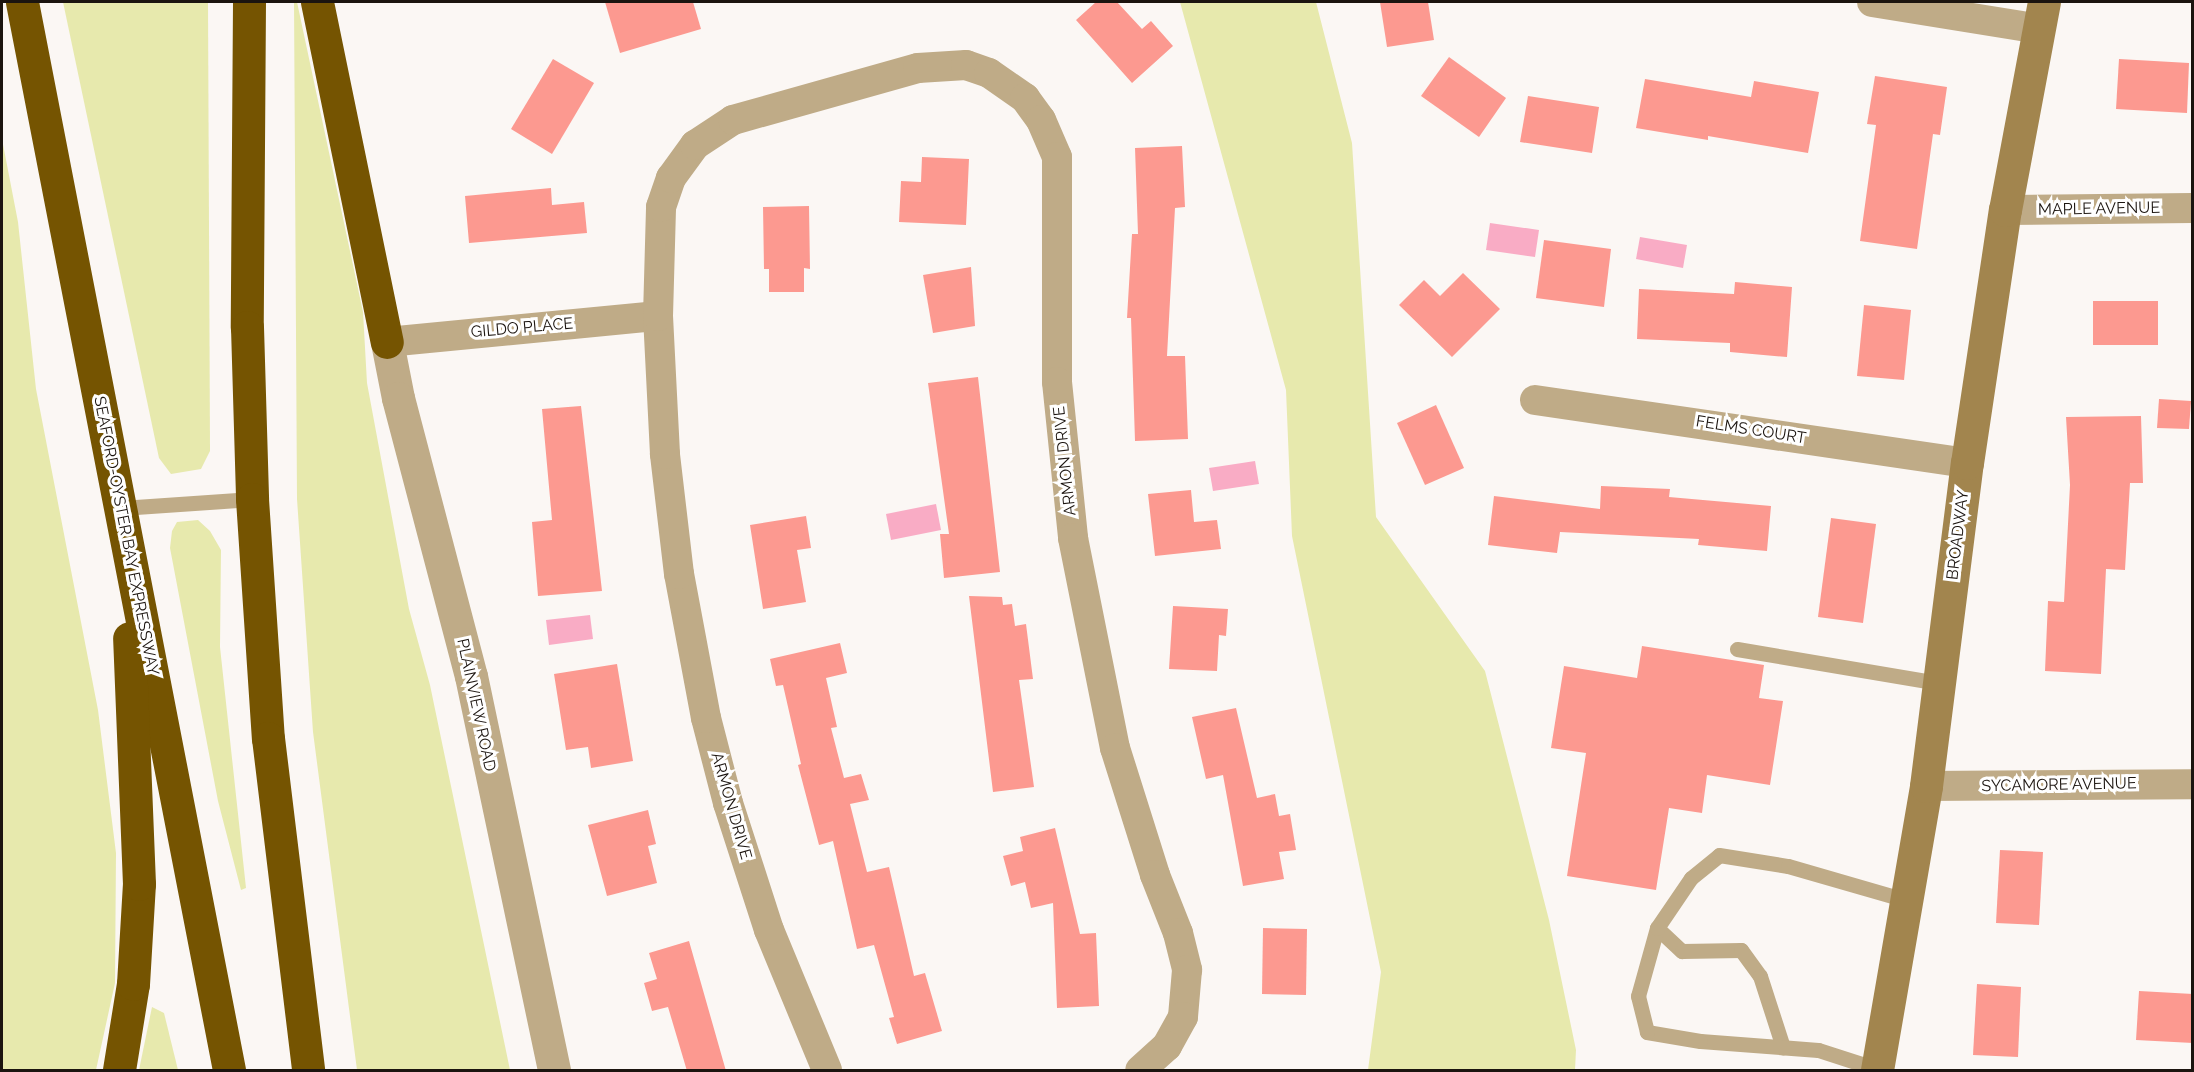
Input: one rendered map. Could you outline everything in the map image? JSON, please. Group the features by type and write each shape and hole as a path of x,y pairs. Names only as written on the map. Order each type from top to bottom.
{"highway":[{"name":"SEAFORD-OYSTER BAY EXPRESSWAY","path":"22,2 229,1071"},
{"path":"249,2 247,327 252,499 268,738 308,1071"},
{"path":"317,2 387,342"},
{"path":"119,1071 133,984 139,884 121,508"}],"main road":[{"name":"BROADWAY","path":"1876,1070 1926,786 1967,463 2005,210 2042,15"}],"street":[{"path":"1872,2 2042,15"},
{"name":"ARMON DRIVE","path":"827,1071 769,930 728,803 706,718 679,574 665,454 658,316 661,207 670,178 694,145 733,120 918,68 966,65 989,73 1025,98 1041,120 1057,157 1057,382 1073,538 1115,748 1155,875 1178,933 1187,970 1182,1017 1167,1046 1140,1071"},
{"name":"MAPLE AVENUE","path":"2005,210 2193,208"},
{"name":"GILDO PLACE","path":"387,342 658,316"},
{"name":"PLAINVIEW ROAD","path":"387,342 398,398 471,676 554,1071"},
{"name":"FELMS COURT","path":"1535,400 1967,463"},
{"name":"SYCAMORE AVENUE","path":"1926,786 2193,784"}],"lane":[{"path":"121,508 252,499"},
{"path":"1737,649 1939,683"},
{"path":"1876,1070 1818,1050 1700,1041 1647,1032 1638,996 1657,928 1690,878 1719,855 1788,866 1906,900"},
{"path":"1657,928 1682,951 1741,950 1760,976 1783,1047"}],"green space":[{"path":"63,2 208,2 210,451 201,469 171,474 159,458"},
{"path":"294,2 297,2 363,312 367,383 409,609 430,685 510,1070 357,1070 313,732 297,499"},
{"path":"1180,2 1316,2 1352,143 1376,517 1485,671 1549,920 1576,1050 1575,1070 1368,1070 1381,972 1292,536 1286,390"},
{"path":"2,139 18,222 36,389 98,710 116,853 115,983 96,1070 2,1070"},
{"path":"198,520 210,531 221,550 220,647 246,888 241,890 218,801 170,548 172,531 177,522"},
{"path":"152,1007 164,1013 178,1070 139,1070"}],"shaded area":[{"path":"1490,223 1539,230 1535,257 1486,250"},
{"path":"1640,237 1687,245 1683,268 1636,259"},
{"path":"1255,461 1259,484 1213,491 1209,468"},
{"path":"936,504 941,530 891,540 886,514"},
{"path":"590,615 593,639 549,645 546,620"}],"building":[{"path":"605,2 693,2 701,29 620,53"},
{"path":"1096,2 1117,2 1142,29 1151,21 1173,46 1132,83 1076,20"},
{"path":"1380,2 1428,2 1434,40 1387,47"},
{"path":"1449,57 1506,98 1479,137 1421,96"},
{"path":"553,59 594,83 552,154 511,129"},
{"path":"2119,59 2189,63 2187,113 2116,109"},
{"path":"1875,76 1947,87 1940,135 1933,134 1917,249 1860,241 1876,125 1867,124"},
{"path":"1645,79 1751,97 1754,81 1819,92 1808,153 1708,136 1708,140 1636,128"},
{"path":"1528,96 1599,107 1592,153 1520,142"},
{"path":"1182,146 1185,207 1175,208 1167,356 1185,356 1188,439 1135,441 1131,318 1127,318 1132,234 1138,234 1135,148"},
{"path":"922,157 969,159 966,225 899,222 901,181 921,182"},
{"path":"551,188 552,205 584,202 587,233 469,243 465,196"},
{"path":"809,206 810,269 804,268 804,292 769,292 769,269 764,269 763,207"},
{"path":"1544,240 1611,249 1604,307 1536,298"},
{"path":"971,267 975,326 933,333 923,275"},
{"path":"1463,273 1500,309 1452,357 1399,305 1424,280 1440,296"},
{"path":"1735,282 1792,287 1787,357 1730,352 1730,343 1637,339 1639,289 1734,294"},
{"path":"2093,301 2158,301 2158,345 2093,345"},
{"path":"1864,305 1911,310 1904,380 1857,376"},
{"path":"978,377 1000,572 944,578 940,534 949,534 928,383"},
{"path":"2159,399 2191,401 2189,429 2157,428"},
{"path":"1436,405 1464,468 1425,485 1397,423"},
{"path":"581,406 602,591 538,596 532,522 552,520 542,409"},
{"path":"2141,416 2143,483 2130,483 2125,570 2106,569 2101,674 2045,671 2048,601 2064,602 2070,485 2066,417"},
{"path":"1601,486 1670,489 1669,497 1771,506 1767,551 1698,545 1699,539 1560,532 1557,553 1488,545 1494,496 1600,509"},
{"path":"1191,490 1194,522 1217,520 1221,549 1155,556 1148,494"},
{"path":"806,516 811,548 797,550 806,602 763,609 750,525"},
{"path":"1831,518 1876,524 1863,623 1818,617"},
{"path":"969,596 1002,597 1003,605 1012,604 1015,626 1026,624 1033,679 1019,680 1034,787 993,792"},
{"path":"1173,606 1228,609 1226,636 1219,635 1217,671 1169,669"},
{"path":"840,643 847,673 826,678 837,727 831,728 844,778 861,774 869,800 850,804 867,872 889,867 914,976 925,973 942,1031 897,1044 889,1018 894,1017 874,945 857,949 833,841 819,845 798,765 801,764 783,685 776,686 770,659"},
{"path":"1642,646 1764,665 1759,698 1783,701 1770,785 1707,775 1702,813 1669,808 1656,890 1567,876 1586,753 1551,748 1564,666 1637,678"},
{"path":"617,664 633,761 591,768 588,747 566,750 554,674"},
{"path":"1236,708 1257,798 1275,794 1279,816 1290,814 1296,850 1279,852 1284,879 1243,886 1223,775 1206,779 1192,717"},
{"path":"648,810 656,844 648,846 657,883 607,896 588,825"},
{"path":"1055,828 1080,934 1096,933 1099,1006 1057,1008 1053,903 1031,908 1025,882 1011,886 1003,856 1023,851 1020,837"},
{"path":"2000,850 2043,852 2039,925 1996,923"},
{"path":"1263,928 1307,929 1306,995 1262,994"},
{"path":"689,941 726,1071 687,1071 668,1007 652,1011 644,983 657,979 649,953"},
{"path":"1977,984 2021,987 2018,1057 1973,1055"},
{"path":"2139,991 2193,994 2193,1043 2136,1040"}]}
